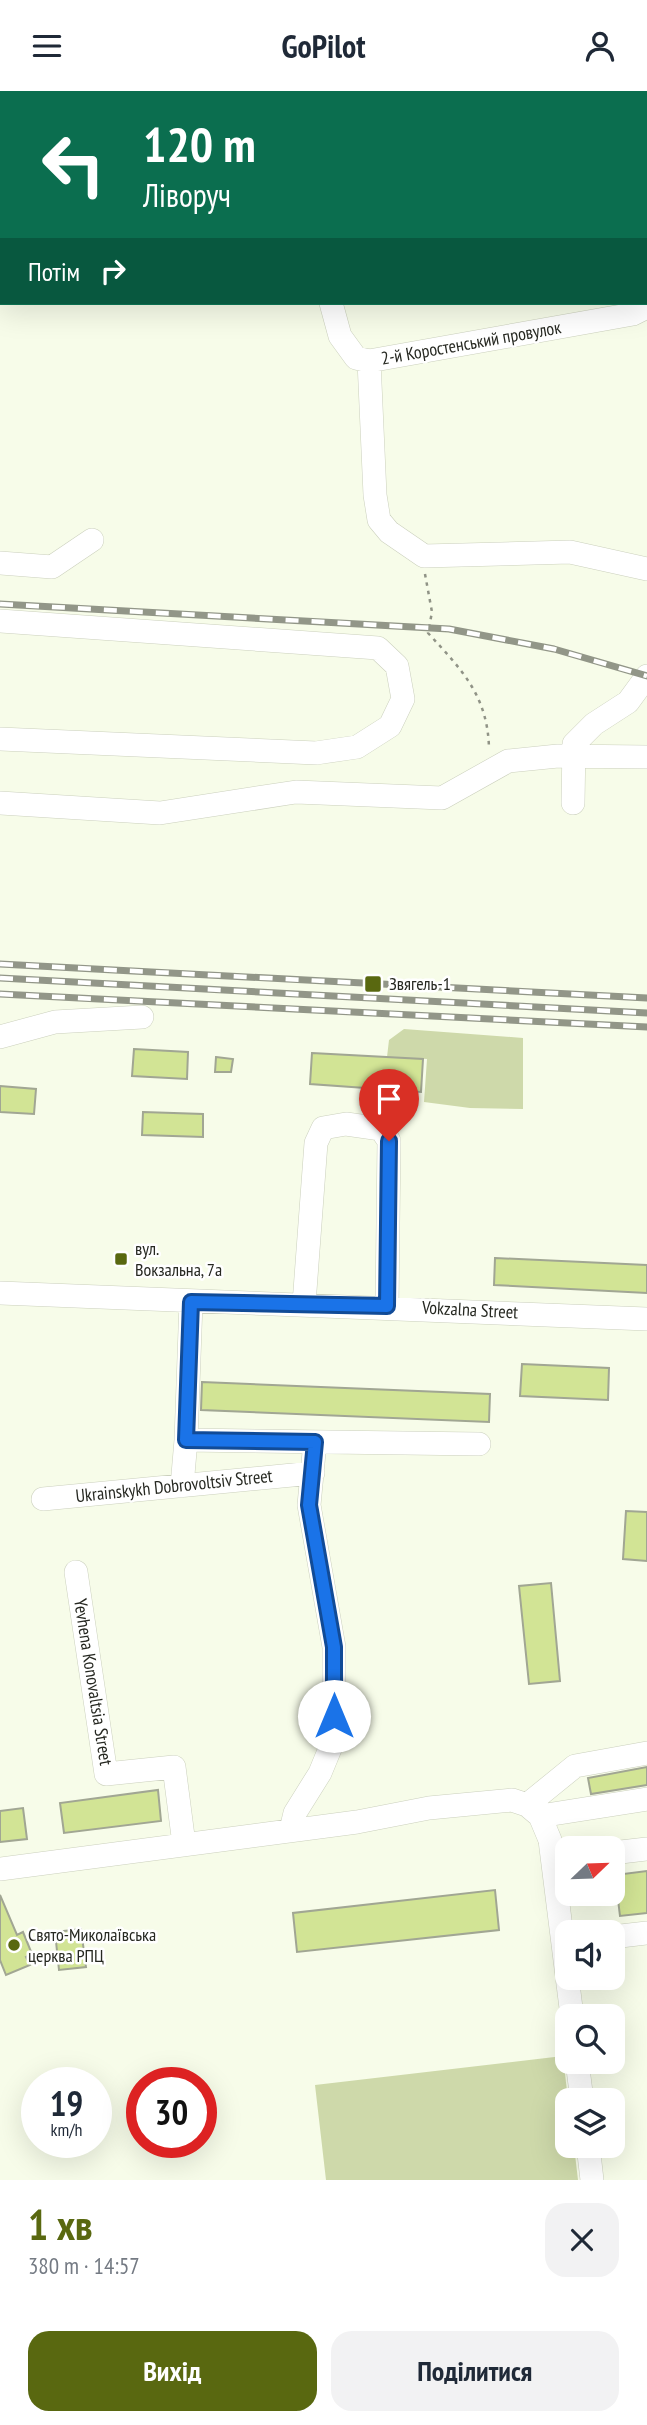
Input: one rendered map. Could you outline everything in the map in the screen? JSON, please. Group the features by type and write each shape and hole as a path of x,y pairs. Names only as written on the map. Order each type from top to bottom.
{"street":[{"name":"2-й Коростенський провулок","path":"332,305 340,336 356,358 369,361 619,316 645,308"},
{"path":"369,361 374,495 379,520 389,532 424,556 570,552 647,569"},
{"path":"0,563 52,567 92,540"},
{"path":"0,621 378,648 397,666 403,699 390,726 357,747 316,753 0,739"},
{"path":"573,803 574,744 594,724 628,702 647,675"},
{"path":"0,803 159,813 296,792 442,798 508,761 574,756 647,757"},
{"path":"0,1037 55,1022 142,1017"},
{"path":"304,1304 316,1143 323,1128 346,1123 381,1129 389,1141 387,1306"},
{"name":"Vokzalna Street","path":"0,1293 191,1302 387,1306 647,1319"},
{"path":"182,1486 191,1302"},
{"path":"186,1440 479,1444"},
{"path":"291,1830 295,1813 320,1773 334,1739 334,1647 309,1505 315,1442"},
{"name":"Ukrainskykh Dobrovoltsiv Street","path":"43,1499 313,1473"},
{"name":"Yevhena Konovaltsia Street","path":"76,1572 106,1774 174,1767 184,1844"},
{"path":"526,1807 575,1766 647,1753"},
{"path":"0,1869 291,1830 429,1808 526,1807 647,1799"},
{"path":"526,1807 555,1850"},
{"path":"625,1852 647,1849"},
{"path":"625,1936 647,1933"},
{"path":"589,2158 592,2180"}],"path":[{"path":"424,556 427,595 432,612 428,633 477,692 487,719 489,748 474,780"}],"green space":[{"path":"404,1029 523,1038 523,1109 470,1108 424,1102 427,1059 387,1057 389,1040"},
{"path":"555,2057 555,2074 565,2074 567,2088 555,2088 555,2158 575,2158 578,2180 326,2180 315,2085"}],"building":[{"path":"134,1049 188,1052 187,1079 132,1076"},
{"path":"312,1053 423,1059 421,1092 310,1084"},
{"path":"216,1057 233,1059 231,1072 215,1072"},
{"path":"0,1086 36,1089 34,1114 0,1112"},
{"path":"143,1112 203,1114 203,1137 142,1135"},
{"path":"495,1258 647,1265 647,1293 494,1285"},
{"path":"522,1364 609,1368 608,1400 520,1396"},
{"path":"202,1382 490,1394 489,1422 201,1410"},
{"path":"626,1511 647,1512 647,1561 623,1559"},
{"path":"551,1583 560,1681 529,1684 519,1586"},
{"path":"647,1767 647,1785 591,1794 588,1778"},
{"path":"158,1790 161,1821 64,1833 60,1803"},
{"path":"23,1808 27,1839 0,1842 0,1811"},
{"path":"647,1871 647,1913 620,1916 619,1906 625,1906 625,1874"},
{"path":"495,1890 499,1930 297,1952 293,1913"},
{"name":"Свято-Миколаївська церква РПЦ","path":"0,1895 17,1935 23,1932 32,1954 26,1957 30,1965 6,1975 0,1960"},
{"path":"81,1929 86,1967 59,1970 55,1932"}],"railway":[{"path":"0,604 449,629 554,649 647,676"},
{"path":"0,964 647,998"},
{"path":"0,978 647,1013"},
{"path":"0,994 647,1027"}],"place":[{"name":"Звягель-1","path":"373,984"},
{"name":"вул. Вокзальна, 7а","path":"121,1259"},
{"name":"Свято-Миколаївська церква РПЦ","path":"14,1945"}],"route":[{"path":"334,1716 334,1647 309,1505 315,1442 186,1440 191,1302 387,1306 389,1141"}]}
